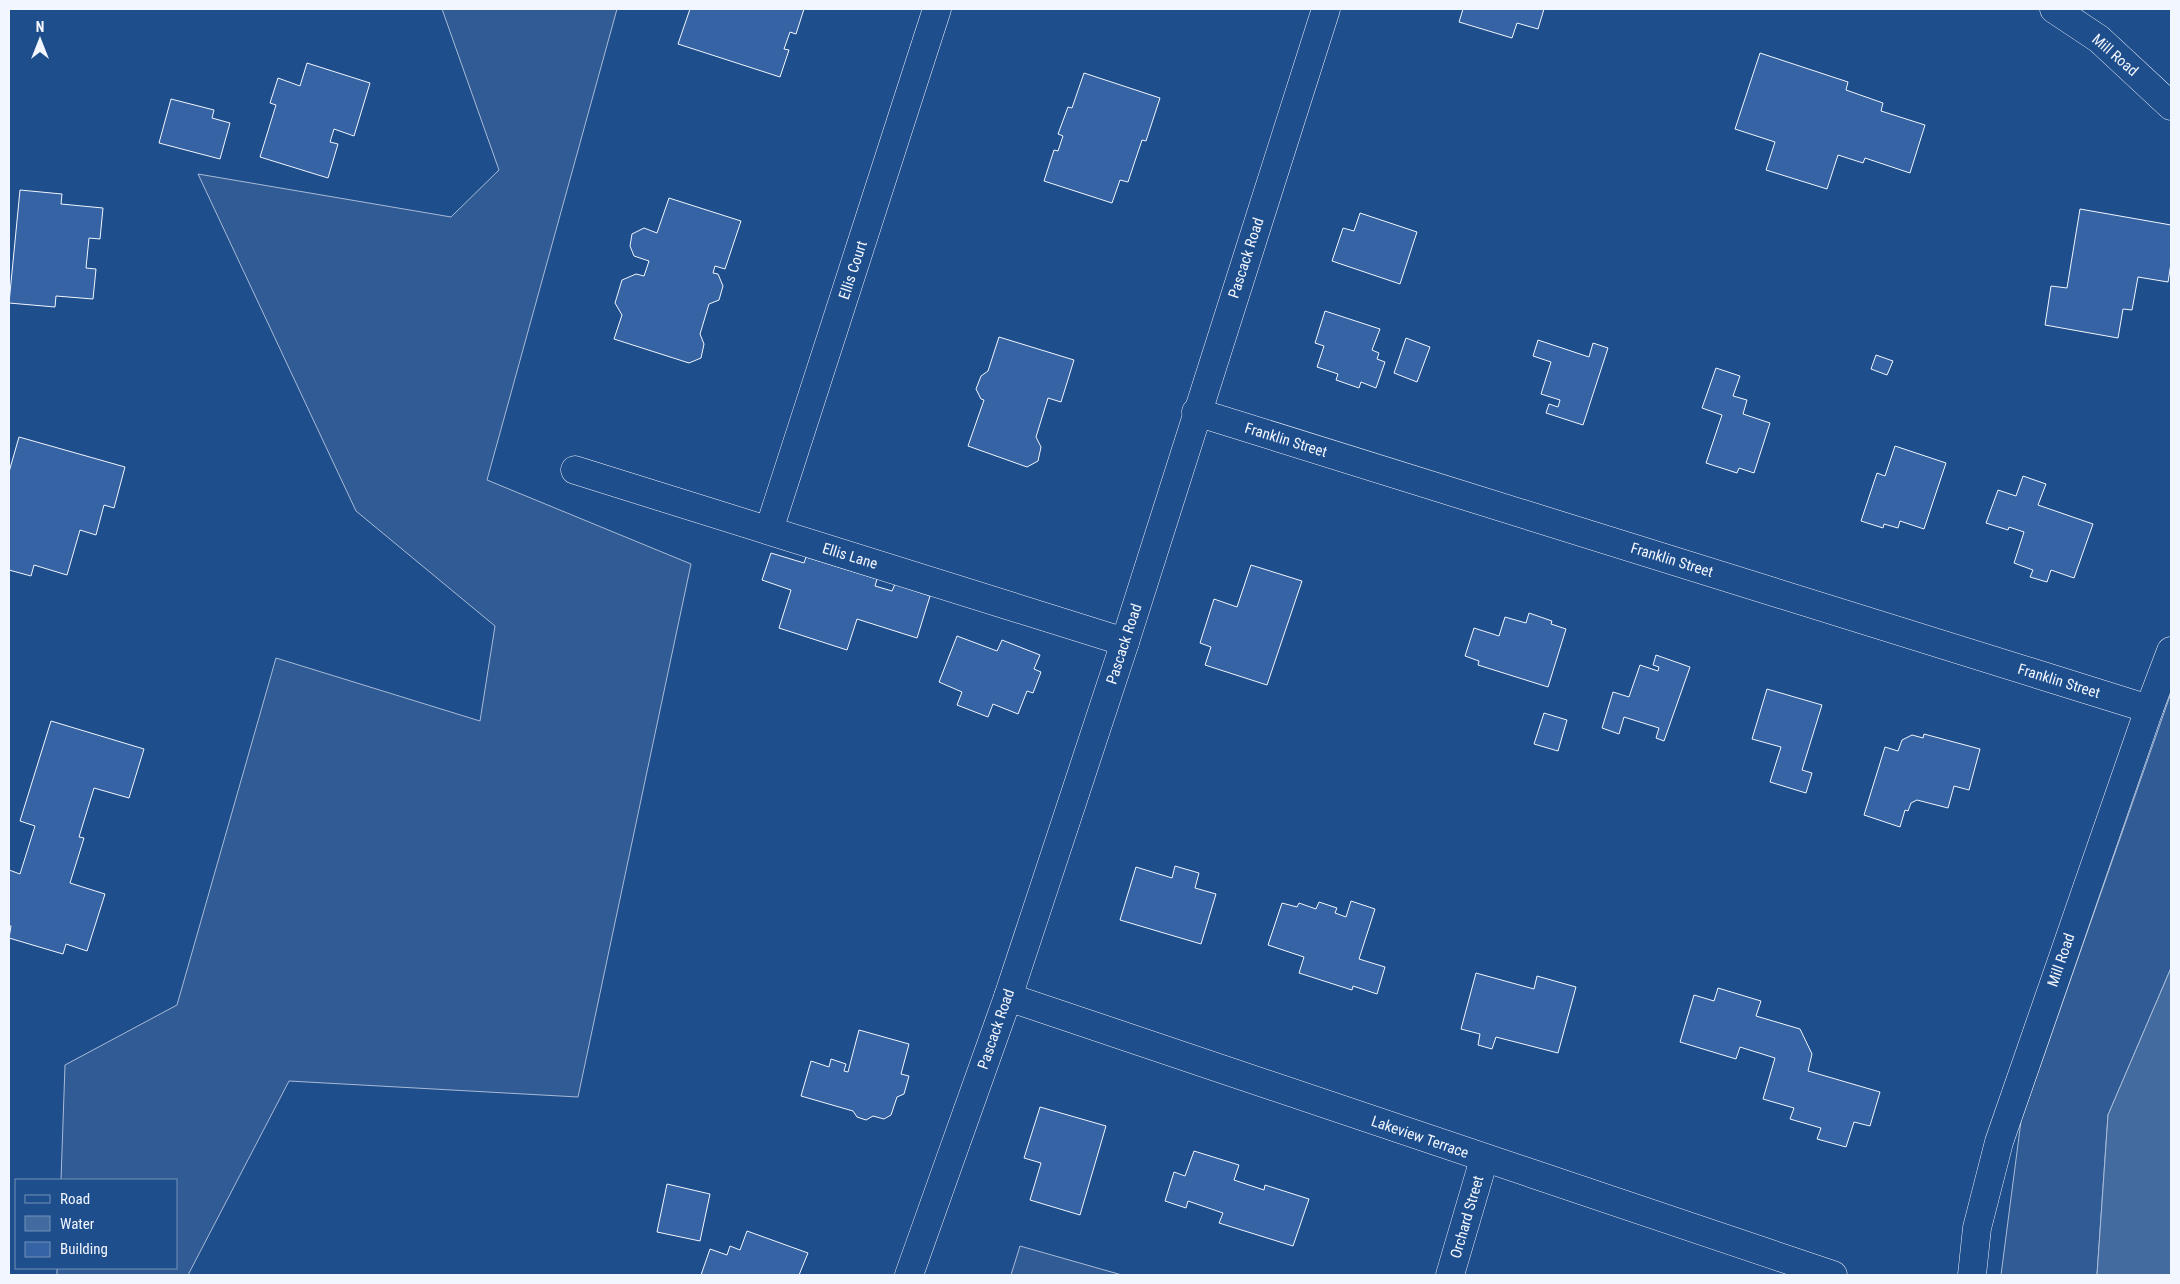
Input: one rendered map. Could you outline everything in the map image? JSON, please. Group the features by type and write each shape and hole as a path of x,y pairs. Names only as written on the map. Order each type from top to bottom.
{"street":[{"name":"Ellis Court","path":"769,530 937,9"},
{"name":"Pascack Road","path":"909,1275 1008,998 1125,642 1196,412 1326,9"},
{"name":"Mill Road","path":"2054,9 2099,39 2171,106"},
{"name":"Franklin Street","path":"1196,412 2148,709"},
{"name":"Ellis Lane","path":"575,470 1125,642"},
{"name":"Mill Road","path":"1972,1275 1977,1228 1999,1142 2148,709 2171,651"},
{"name":"Lakeview Terrace","path":"1008,998 1833,1275"},
{"name":"Orchard Street","path":"1450,1275 1484,1159"}],"shaded area":[{"path":"442,9 617,9 487,480 691,564 578,1097 289,1081 188,1275 57,1275 57,1269 178,1269 178,1179 61,1179 65,1065 177,1005 276,658 480,721 495,626 356,511 198,174 451,217 499,170"},
{"path":"2171,693 2171,968 2108,1115 2097,1275 2001,1275 2021,1121"},
{"path":"1020,1246 1122,1275 1011,1275"}],"water":[{"path":"2171,968 2171,1275 2097,1275 2108,1115"}],"building":[{"path":"690,9 804,9 796,34 790,32 784,49 789,50 780,77 678,44"},
{"path":"1463,9 1544,9 1538,29 1517,23 1512,38 1459,22"},
{"path":"1760,53 1848,82 1846,90 1883,103 1881,111 1925,125 1910,173 1865,158 1863,163 1838,155 1827,189 1766,170 1775,142 1735,129"},
{"path":"307,63 370,83 354,136 334,129 330,142 338,144 328,178 260,157 276,105 270,103 278,78 300,86"},
{"path":"1084,73 1160,98 1146,141 1142,140 1128,182 1120,180 1112,203 1044,181 1054,150 1058,151 1063,136 1058,134 1068,107 1072,108"},
{"path":"171,99 214,110 212,118 230,123 220,159 159,143"},
{"path":"20,190 62,194 61,204 103,208 100,239 89,238 86,268 96,269 93,299 56,296 55,307 9,303"},
{"path":"669,198 741,221 725,269 715,266 713,273 718,274 723,286 719,300 709,304 700,334 704,344 701,358 689,363 614,339 622,315 615,303 622,280 636,274 644,276 649,261 634,256 630,246 632,234 644,228 657,233"},
{"path":"2080,209 2171,225 2171,263 2168,282 2138,277 2132,310 2123,309 2118,338 2045,325 2051,286 2067,288"},
{"path":"1360,213 1417,232 1400,284 1332,261 1343,228 1354,231"},
{"path":"1325,311 1380,329 1372,350 1379,353 1377,359 1385,362 1376,388 1361,382 1359,388 1336,380 1338,374 1317,367 1324,346 1315,343"},
{"path":"999,337 1074,360 1061,402 1048,398 1036,437 1041,447 1038,461 1027,467 968,446 984,400 981,399 976,389 981,376 988,371"},
{"path":"1406,338 1430,347 1417,382 1394,373"},
{"path":"1538,340 1589,357 1593,343 1608,348 1583,425 1546,413 1549,404 1558,407 1560,400 1541,394 1551,362 1533,356"},
{"path":"1876,355 1893,361 1887,375 1871,369"},
{"path":"1716,368 1740,376 1733,396 1747,400 1743,414 1770,423 1754,473 1739,468 1737,473 1706,463 1722,415 1702,408"},
{"path":"19,437 125,467 114,508 104,505 96,535 80,530 67,575 34,565 31,576 9,570 9,472"},
{"path":"1895,446 1946,463 1924,529 1900,521 1898,528 1884,524 1883,528 1861,521 1877,473 1885,476"},
{"path":"2023,476 2046,484 2038,505 2093,524 2074,578 2051,570 2047,582 2030,577 2033,570 2014,563 2024,532 2009,527 2008,530 1986,523 1998,490 2016,496"},
{"path":"771,553 804,563 806,557 877,579 875,586 892,591 895,584 930,596 917,638 857,619 847,650 779,628 791,590 762,580"},
{"path":"1251,565 1302,581 1267,685 1205,665 1211,647 1200,643 1214,599 1237,607"},
{"path":"1529,613 1552,621 1551,624 1566,629 1548,687 1478,665 1479,661 1465,656 1474,628 1499,636 1505,617 1526,623"},
{"path":"957,636 997,651 1002,640 1040,655 1034,669 1041,672 1033,693 1027,691 1018,714 993,704 988,717 957,705 962,692 939,682"},
{"path":"1656,655 1690,667 1664,741 1656,738 1659,728 1624,717 1619,734 1602,728 1613,692 1629,697 1640,665 1658,671 1659,667 1653,665"},
{"path":"1767,689 1822,705 1802,770 1812,773 1806,793 1770,782 1781,747 1752,739"},
{"path":"1544,713 1567,720 1558,751 1534,744"},
{"path":"51,721 144,749 129,798 94,788 79,837 84,838 70,883 105,894 87,951 66,944 63,954 9,938 11,926 9,926 9,870 20,874 35,826 20,821"},
{"path":"1924,734 1980,749 1969,790 1954,786 1948,808 1917,800 1911,803 1908,811 1905,810 1900,827 1864,815 1885,747 1898,751 1902,740 1912,735 1923,738"},
{"path":"1175,866 1199,873 1195,888 1216,894 1201,944 1120,920 1136,867 1172,878"},
{"path":"1351,901 1375,909 1359,959 1385,967 1377,994 1353,986 1352,990 1299,973 1304,957 1268,945 1282,903 1297,907 1299,903 1316,909 1319,902 1337,908 1335,913 1346,917"},
{"path":"1476,973 1534,989 1537,976 1576,987 1558,1053 1496,1037 1492,1049 1478,1045 1480,1034 1461,1029"},
{"path":"1718,988 1761,1001 1756,1016 1800,1029 1812,1054 1808,1071 1880,1092 1870,1126 1854,1122 1846,1147 1817,1139 1821,1128 1790,1119 1794,1108 1763,1099 1775,1058 1740,1047 1736,1059 1680,1042 1694,995 1714,1001"},
{"path":"859,1030 909,1044 901,1074 909,1076 904,1094 897,1097 891,1115 884,1119 873,1116 866,1120 857,1117 853,1111 801,1096 811,1061 829,1067 831,1059 846,1064 844,1071 848,1072"},
{"path":"1040,1107 1106,1126 1080,1215 1030,1200 1041,1163 1024,1158"},
{"path":"1194,1151 1239,1165 1234,1180 1264,1190 1265,1185 1309,1199 1293,1246 1219,1223 1223,1213 1188,1201 1186,1208 1165,1201 1174,1172 1185,1176"},
{"path":"667,1184 710,1194 700,1241 657,1232"},
{"path":"747,1231 808,1253 799,1275 701,1275 710,1249 727,1255 730,1246 740,1250"}]}
